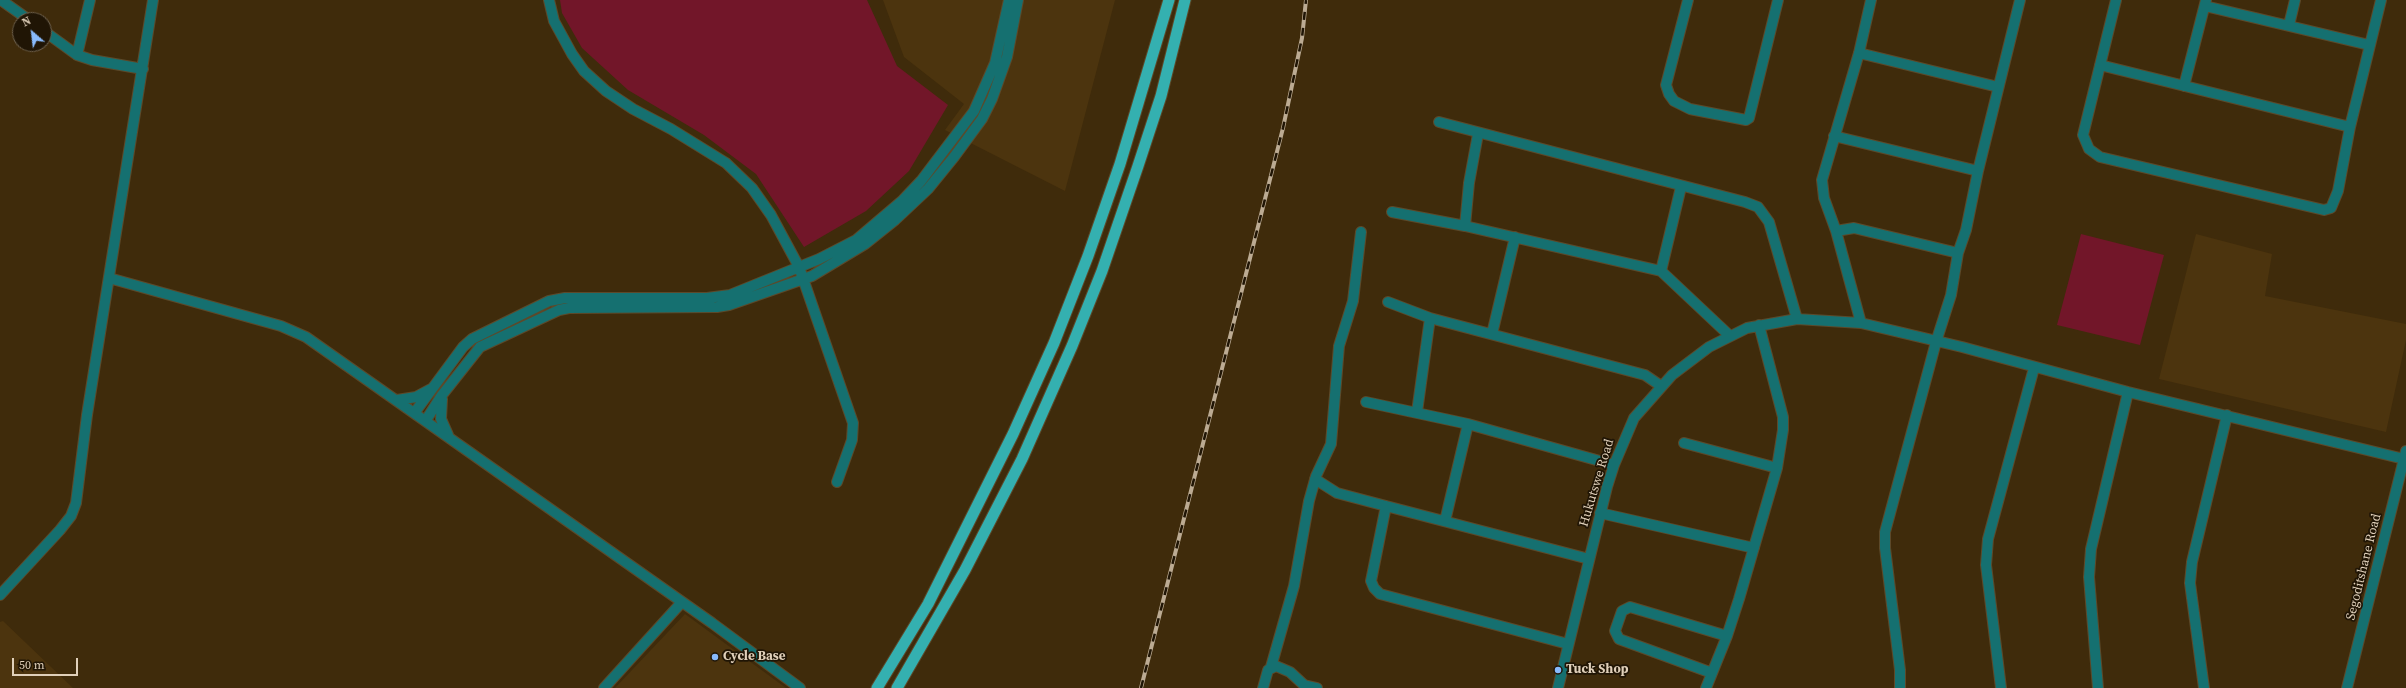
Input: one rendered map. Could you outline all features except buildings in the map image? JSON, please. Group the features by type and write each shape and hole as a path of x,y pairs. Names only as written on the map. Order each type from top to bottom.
{"highway":[{"path":"877,688 928,604 1013,434 1054,343 1088,256 1120,164 1169,0"},
{"path":"897,688 965,570 1022,459 1072,346 1102,271 1138,166 1161,96 1186,0"},
{"path":"872,688 884,677"}],"street":[{"path":"1,0 18,12"},
{"path":"78,55 90,0"},
{"path":"0,596 60,530 71,516 76,503 87,415 124,174 143,69 153,0"},
{"path":"549,0 554,21 572,54 584,71 613,96 706,149 740,175 771,215 799,267 853,423 852,440 837,482"},
{"path":"415,412 464,347 472,339 549,301 565,298 596,297 717,297 767,282 845,246 876,224 903,200 947,149 974,111 989,79 1000,45 1008,0"},
{"path":"426,420 442,395 480,347 559,310 586,307 717,307 756,297 803,280 865,244 896,220 928,189 970,137 982,119 1000,79 1007,57 1018,0"},
{"path":"1688,0 1666,85 1668,94 1674,101 1690,108 1746,120 1749,118 1778,0"},
{"path":"1861,323 1836,231 1822,188 1822,180 1859,53 1871,0"},
{"path":"1900,688 1900,670 1885,548 1885,532 1936,342 1951,295 1958,253 1966,230 1978,171 2020,0"},
{"path":"2116,0 2084,135 2085,143 2089,149 2100,157 2324,210 2331,208 2338,191 2350,127 2381,0"},
{"path":"2289,25 2295,0"},
{"path":"2184,86 2206,3 2369,45"},
{"path":"52,37 78,55 92,60 143,69"},
{"path":"1859,53 1998,87"},
{"path":"2100,65 2350,127"},
{"path":"1439,122 1478,134 1745,202 1761,211 1769,222 1797,319"},
{"path":"1465,226 1469,183 1478,134"},
{"path":"1834,136 1978,171"},
{"path":"1661,271 1682,187"},
{"path":"1392,212 1465,226 1661,271 1730,336"},
{"path":"1836,231 1854,228 1958,253"},
{"path":"1263,688 1268,670 1271,667 1294,586 1309,501 1315,479 1331,444 1339,346 1353,301 1360,232"},
{"path":"1492,334 1515,238"},
{"path":"109,278 294,331 415,412 800,688"},
{"path":"1388,302 1430,318 1645,375 1661,386"},
{"path":"1417,412 1430,318"},
{"name":"Hukutswe Road","path":"1558,688 1600,513 1614,465 1634,418 1661,386 1690,361 1730,336 1759,325 1797,319 1861,323 2128,392 2405,455"},
{"path":"1706,688 1727,636 1777,468 1783,417 1759,325"},
{"path":"2001,688 1986,565 1988,539 2034,368"},
{"path":"397,400 421,395 436,386"},
{"path":"2098,688 2089,577 2091,549 2128,392"},
{"path":"442,395 441,419 449,437"},
{"path":"1366,402 1468,424 1614,465"},
{"path":"2204,688 2190,583 2192,562 2227,415"},
{"path":"1445,521 1468,424"},
{"path":"1684,443 1777,468"},
{"name":"Segoditshane Road","path":"2347,688 2405,455"},
{"path":"1315,479 1337,493 1588,559"},
{"path":"1386,506 1371,581 1374,588 1380,594 1568,644"},
{"path":"1600,513 1754,548"},
{"path":"604,688 682,602"},
{"path":"1712,673 1619,639 1615,631 1622,611 1630,607 1727,636"},
{"path":"1271,667 1285,669 1304,685 1317,688"}],"shaded area":[{"path":"560,0 867,0 897,66 948,105 909,171 866,211 804,247 756,174 704,135 628,90 582,48 562,13"},
{"path":"883,0 1115,0 1065,191 945,130 964,104 904,57"},
{"path":"2081,234 2164,255 2140,345 2057,325"},
{"path":"2196,234 2272,254 2265,296 2406,324 2406,340 2386,432 2159,379"},
{"path":"685,614 786,688 615,688"},
{"path":"3,621 73,688 0,688 0,622"}],"railway":[{"path":"1141,688 1283,128 1302,38 1306,0"}],"place":[{"name":"Cycle Base","path":"715,657"},
{"name":"Tuck Shop","path":"1558,670"}]}
